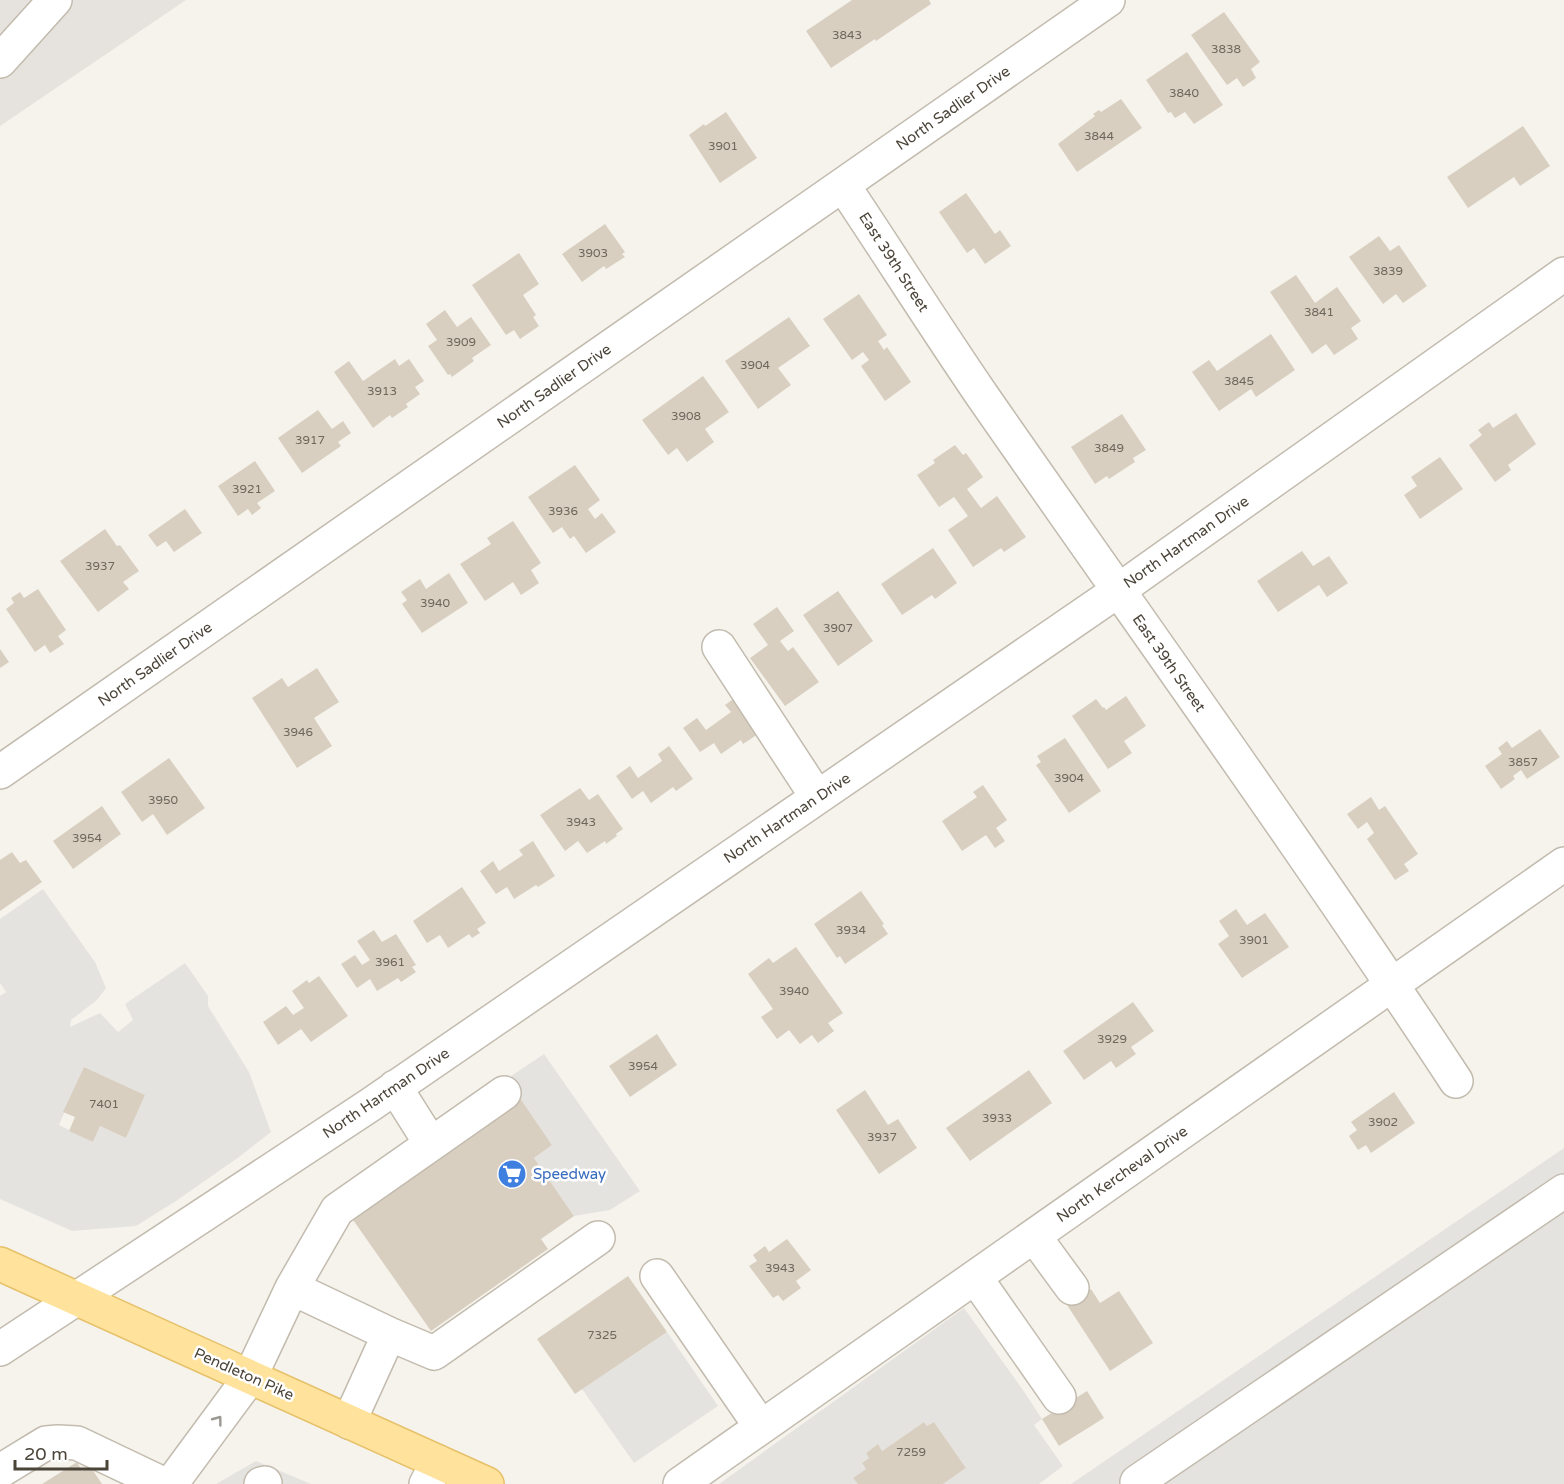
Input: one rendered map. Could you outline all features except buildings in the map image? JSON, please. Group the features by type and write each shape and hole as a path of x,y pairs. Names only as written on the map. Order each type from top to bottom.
{"main road":[{"name":"Pendleton Pike","path":"0,1264 349,1422 432,1473 487,1484"}],"street":[{"path":"0,61 55,0"},
{"name":"North Sadlier Drive","path":"0,772 1108,0"},
{"name":"East 39th Street","path":"843,185 979,391 1255,784 1456,1081"},
{"name":"North Hartman Drive","path":"0,1349 395,1087 1119,590 1564,274"},
{"path":"719,647 817,797"},
{"name":"North Kercheval Drive","path":"680,1484 1564,864"},
{"path":"395,1087 431,1144"},
{"path":"171,1484 250,1377 292,1288 337,1210 504,1093"},
{"path":"1138,1483 1564,1191"},
{"path":"1034,1236 1072,1288"},
{"path":"292,1288 434,1353 598,1238"},
{"path":"657,1276 761,1427"},
{"path":"975,1277 1059,1397"},
{"path":"349,1422 389,1334"},
{"path":"0,1471 46,1443 77,1443 163,1484"}],"shaded area":[{"path":"0,0 186,0 0,126"},
{"path":"43,889 95,962 106,988 97,1000 71,1020 70,1027 100,1013 118,1032 133,1020 125,1004 185,963 208,996 208,1006 249,1072 271,1132 176,1201 136,1226 72,1231 0,1199 0,996 6,992 0,983 0,919","holes":["84,1067 145,1095 126,1138 100,1126 93,1142 59,1125"]},
{"path":"544,1054 640,1191 610,1210 574,1216 534,1158 552,1145 508,1078"},
{"path":"1564,1148 1564,1484 1152,1484 1140,1469 1118,1484 1071,1484"},
{"path":"964,1308 1042,1419 1034,1425 1063,1466 1039,1484 943,1484 966,1468 934,1422 927,1426 924,1422 882,1451 878,1444 866,1453 869,1458 862,1463 866,1469 854,1478 858,1484 719,1484"},
{"path":"667,1332 718,1406 634,1463 582,1389"},
{"path":"256,1461 311,1484 216,1484"}],"place":[{"name":"Speedway","path":"512,1174"}]}
